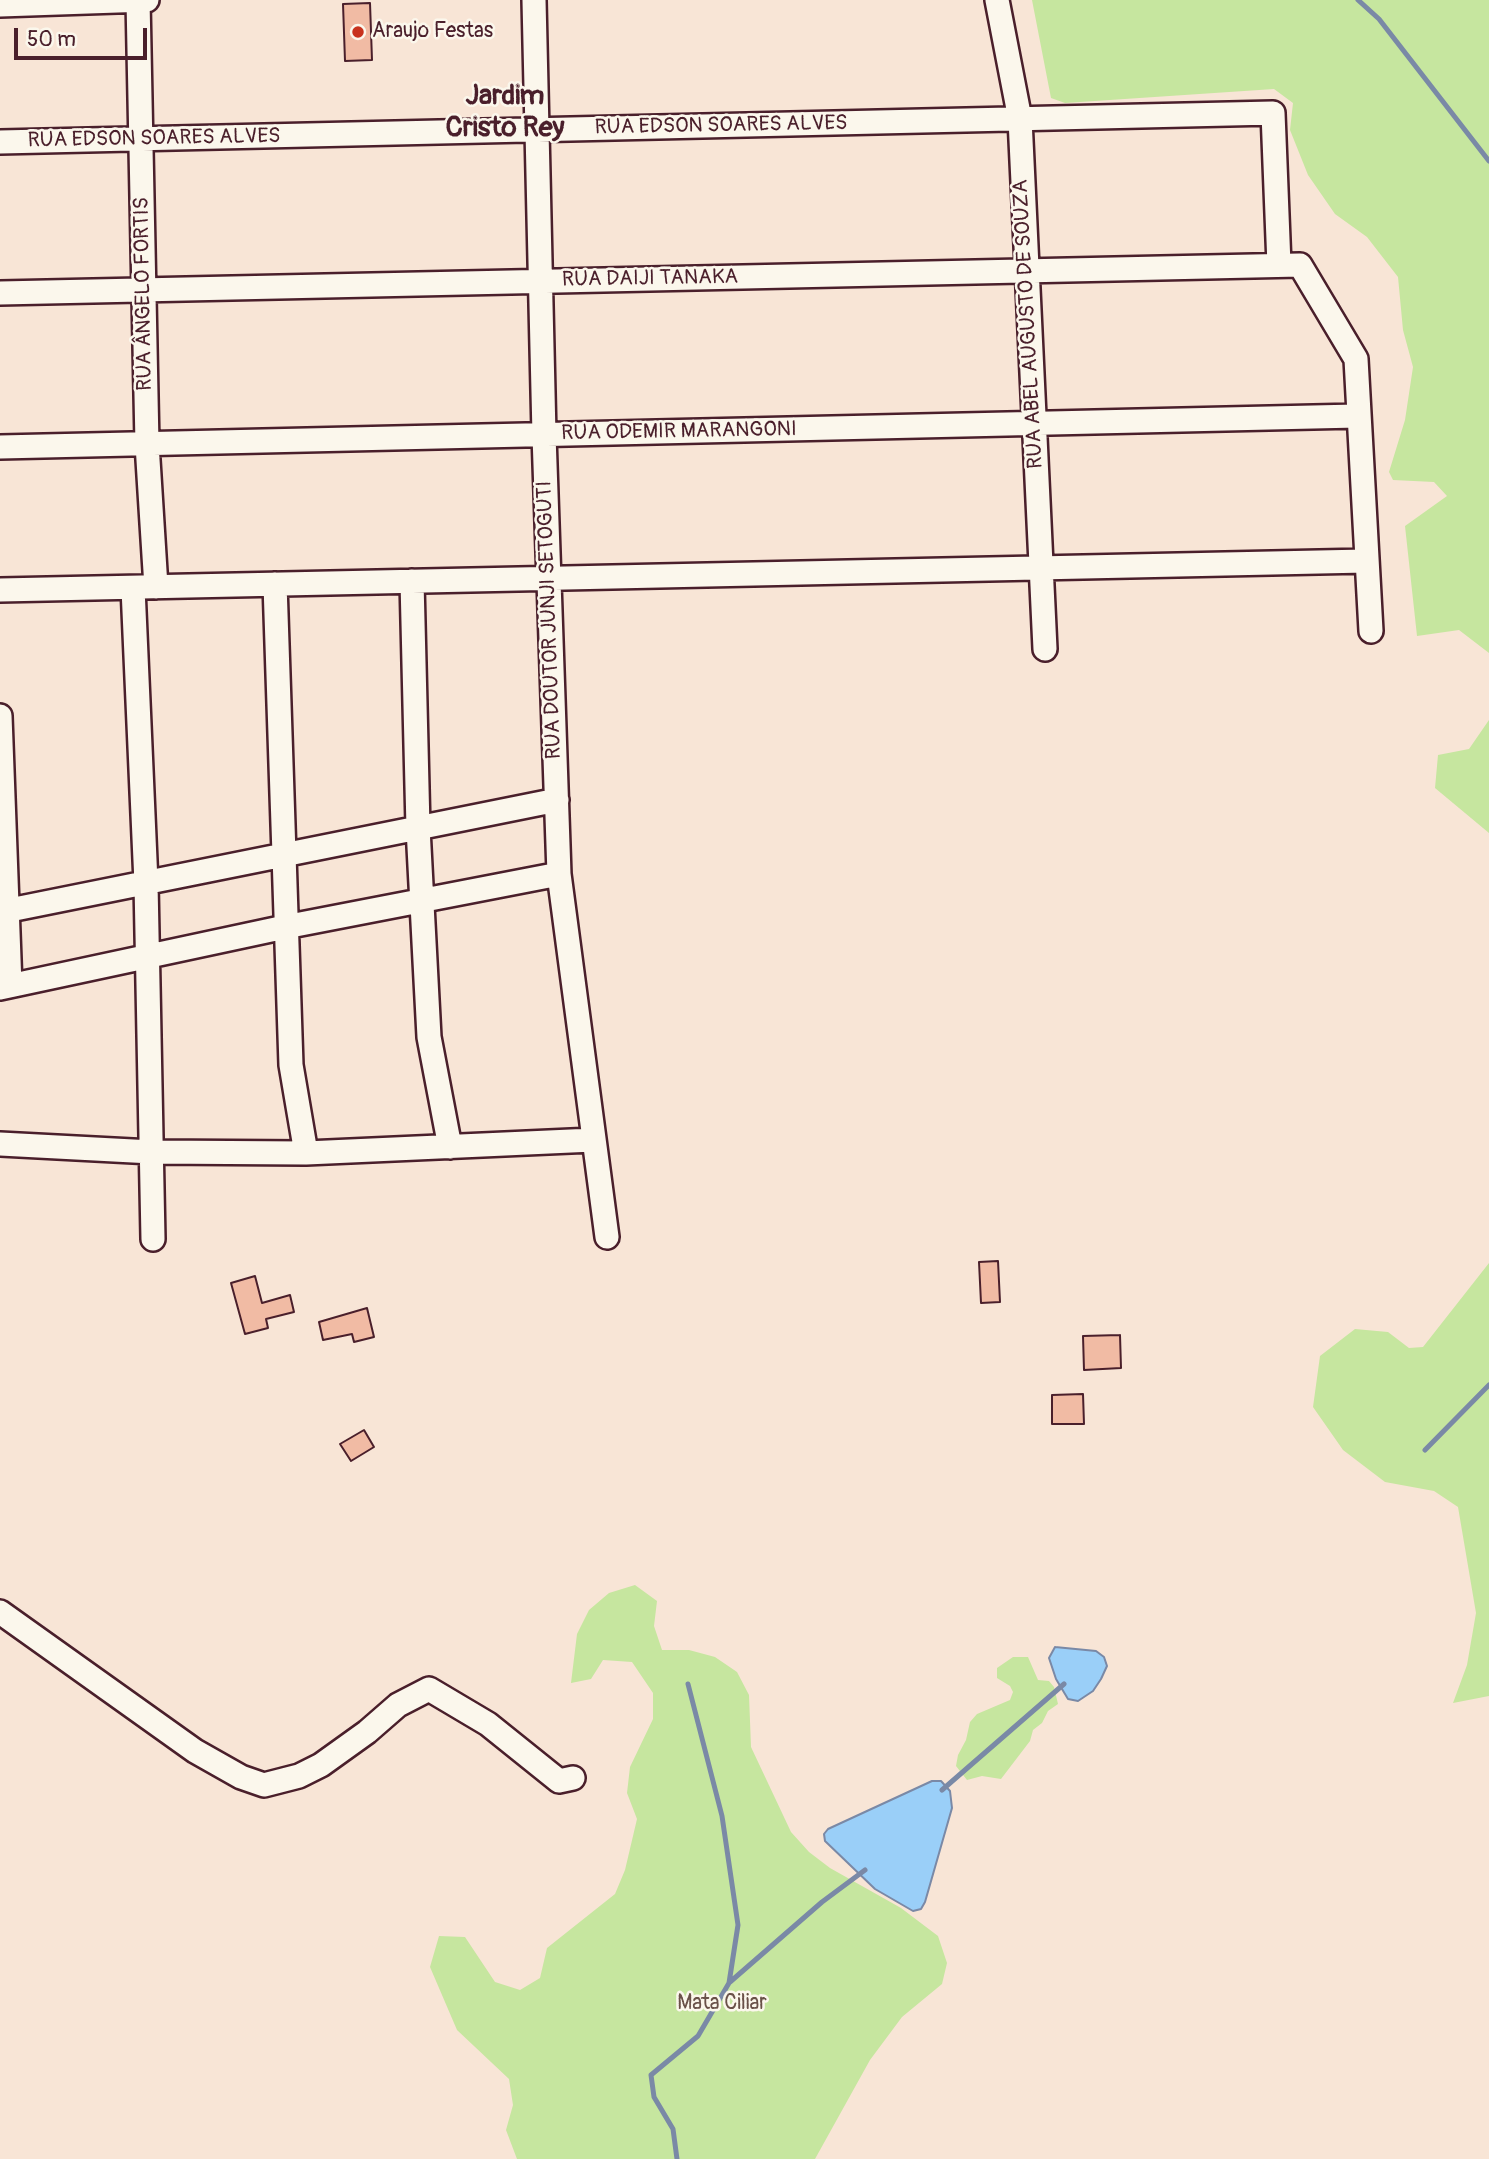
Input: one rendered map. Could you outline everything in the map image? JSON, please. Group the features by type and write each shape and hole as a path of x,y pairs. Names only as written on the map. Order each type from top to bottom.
{"street":[{"name":"RUA ÂNGELO FORTIS","path":"138,0 147,444 145,957 153,1239"},
{"path":"0,5 148,0"},
{"name":"RUA DOUTOR JUNJI SETOGUTI","path":"534,0 544,435 559,874 607,1237"},
{"name":"RUA ABEL AUGUSTO DE SOUZA","path":"997,0 1020,119 1032,423 1045,649"},
{"name":"RUA EDSON SOARES ALVES","path":"0,142 1273,113 1290,265"},
{"path":"1290,265 1356,359 1357,416 1371,631"},
{"name":"RUA DAIJI TANAKA","path":"0,293 1290,265"},
{"name":"RUA ODEMIR MARANGONI","path":"0,447 1357,416"},
{"path":"0,590 1366,561"},
{"path":"412,581 418,828 429,1037 450,1147"},
{"path":"275,584 291,1065 306,1153"},
{"path":"0,716 5,987 285,927 559,874"},
{"path":"3,912 557,800"},
{"path":"0,1144 152,1152 306,1153 593,1140"},
{"path":"0,1612 195,1751 241,1777 264,1785 299,1776 321,1765 367,1732 398,1705 429,1689 488,1724 559,1781 573,1779"}],"green space":[{"path":"1032,0 1489,0 1489,653 1459,630 1417,636 1405,526 1447,496 1434,482 1393,480 1389,472 1405,420 1413,367 1403,330 1398,277 1367,237 1335,214 1308,175 1290,130 1293,103 1274,89 1065,103 1051,98"},
{"path":"1489,720 1489,833 1435,788 1438,755 1469,749"},
{"path":"1489,1263 1489,1696 1453,1703 1467,1665 1476,1613 1458,1507 1434,1491 1385,1482 1343,1450 1313,1407 1320,1356 1355,1329 1388,1332 1409,1348 1423,1347"},
{"name":"Mata Ciliar","path":"635,1585 657,1601 654,1626 662,1650 689,1650 715,1657 737,1672 749,1695 751,1747 791,1832 809,1852 830,1868 901,1908 938,1936 947,1963 942,1984 902,2017 870,2060 815,2159 517,2159 506,2130 513,2105 509,2079 457,2030 430,1967 439,1936 465,1937 495,1982 520,1990 540,1978 547,1948 615,1894 625,1870 637,1819 627,1793 630,1767 653,1719 653,1693 632,1662 603,1660 591,1679 571,1683 577,1634 589,1610 609,1593"},
{"path":"1013,1657 1028,1657 1038,1680 1049,1681 1054,1687 1058,1704 1048,1711 1042,1723 1033,1730 1030,1741 1001,1779 982,1776 967,1780 956,1766 970,1722 977,1714 1010,1700 1013,1692 1010,1686 997,1678 997,1668"}],"water":[{"path":"1055,1647 1096,1651 1104,1657 1107,1666 1101,1679 1093,1691 1078,1701 1068,1699 1056,1679 1049,1658"},
{"path":"932,1781 941,1781 950,1791 952,1808 925,1902 921,1909 913,1911 875,1889 825,1841 824,1834 828,1829"}],"building":[{"name":"Araujo Festas","path":"370,3 372,60 345,61 343,4"},
{"path":"998,1261 1000,1302 981,1303 979,1262"},
{"path":"255,1276 262,1303 290,1295 294,1312 266,1319 268,1328 245,1334 231,1283"},
{"path":"367,1308 374,1337 354,1342 352,1334 323,1340 319,1322"},
{"path":"1120,1335 1121,1368 1084,1370 1083,1336"},
{"path":"1083,1394 1084,1424 1052,1424 1052,1395"},
{"path":"364,1430 374,1447 351,1461 340,1444"}],"waterway":[{"path":"1358,0 1379,19 1489,161"},
{"path":"1425,1450 1489,1385"},
{"path":"677,2159 673,2129 654,2097 651,2075 698,2036 729,1983 738,1925 722,1816 688,1684"},
{"path":"942,1790 1064,1684"},
{"path":"730,1982 822,1902 865,1870"}],"place":[{"name":"Araujo Festas","path":"358,32"}],"district":[{"name":"Jardim Cristo Rey","path":"505,113"}]}
